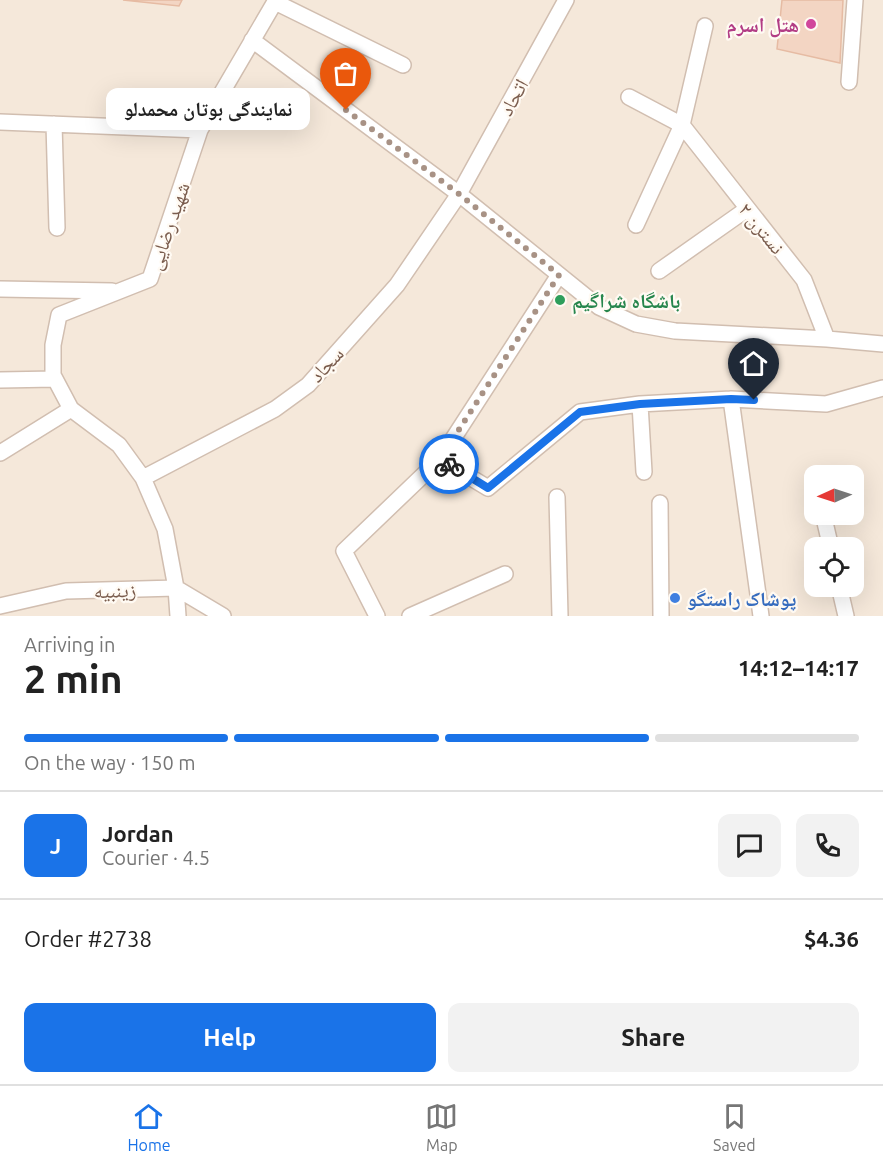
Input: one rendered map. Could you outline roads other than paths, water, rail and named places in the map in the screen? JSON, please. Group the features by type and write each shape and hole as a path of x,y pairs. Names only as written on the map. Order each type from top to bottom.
{"street":[{"name":"اتحاد","path":"459,194 566,0"},
{"path":"849,82 855,0"},
{"path":"275,1 403,65"},
{"name":"شهید رضایی","path":"178,616 176,588 165,530 143,478 119,445 70,409 53,375 53,345 59,315 150,279 200,130 275,1"},
{"path":"636,225 682,125 705,26"},
{"path":"252,40 459,194 600,307 636,324 675,331 883,344"},
{"path":"629,97 682,125"},
{"path":"0,122 200,130"},
{"path":"54,124 57,228"},
{"name":"نسترن ۲","path":"682,125 804,280 827,339"},
{"name":"سجاد","path":"143,478 275,409 308,385 397,285 459,194"},
{"path":"659,271 747,209"},
{"path":"377,616 344,551 440,459 559,275"},
{"path":"0,289 121,291"},
{"path":"0,380 55,379"},
{"path":"440,459 488,488 580,412 640,404 731,399 826,404 883,388"},
{"path":"731,399 761,616"},
{"path":"640,404 644,472"},
{"path":"0,453 70,409"},
{"path":"557,497 560,616"},
{"path":"660,503 661,616"},
{"path":"410,616 505,574"},
{"path":"176,588 223,616"},
{"name":"زینبیه","path":"0,606 66,591 176,588"},
{"path":"842,597 846,616"}],"place":[{"name":"هتل اسرم","path":"811,24"},
{"name":"نمایندگی بوتان محمدلو","path":"346,110"},
{"name":"باشگاه شراگیم","path":"560,300"},
{"name":"پوشاک راستگو","path":"675,598"}]}
